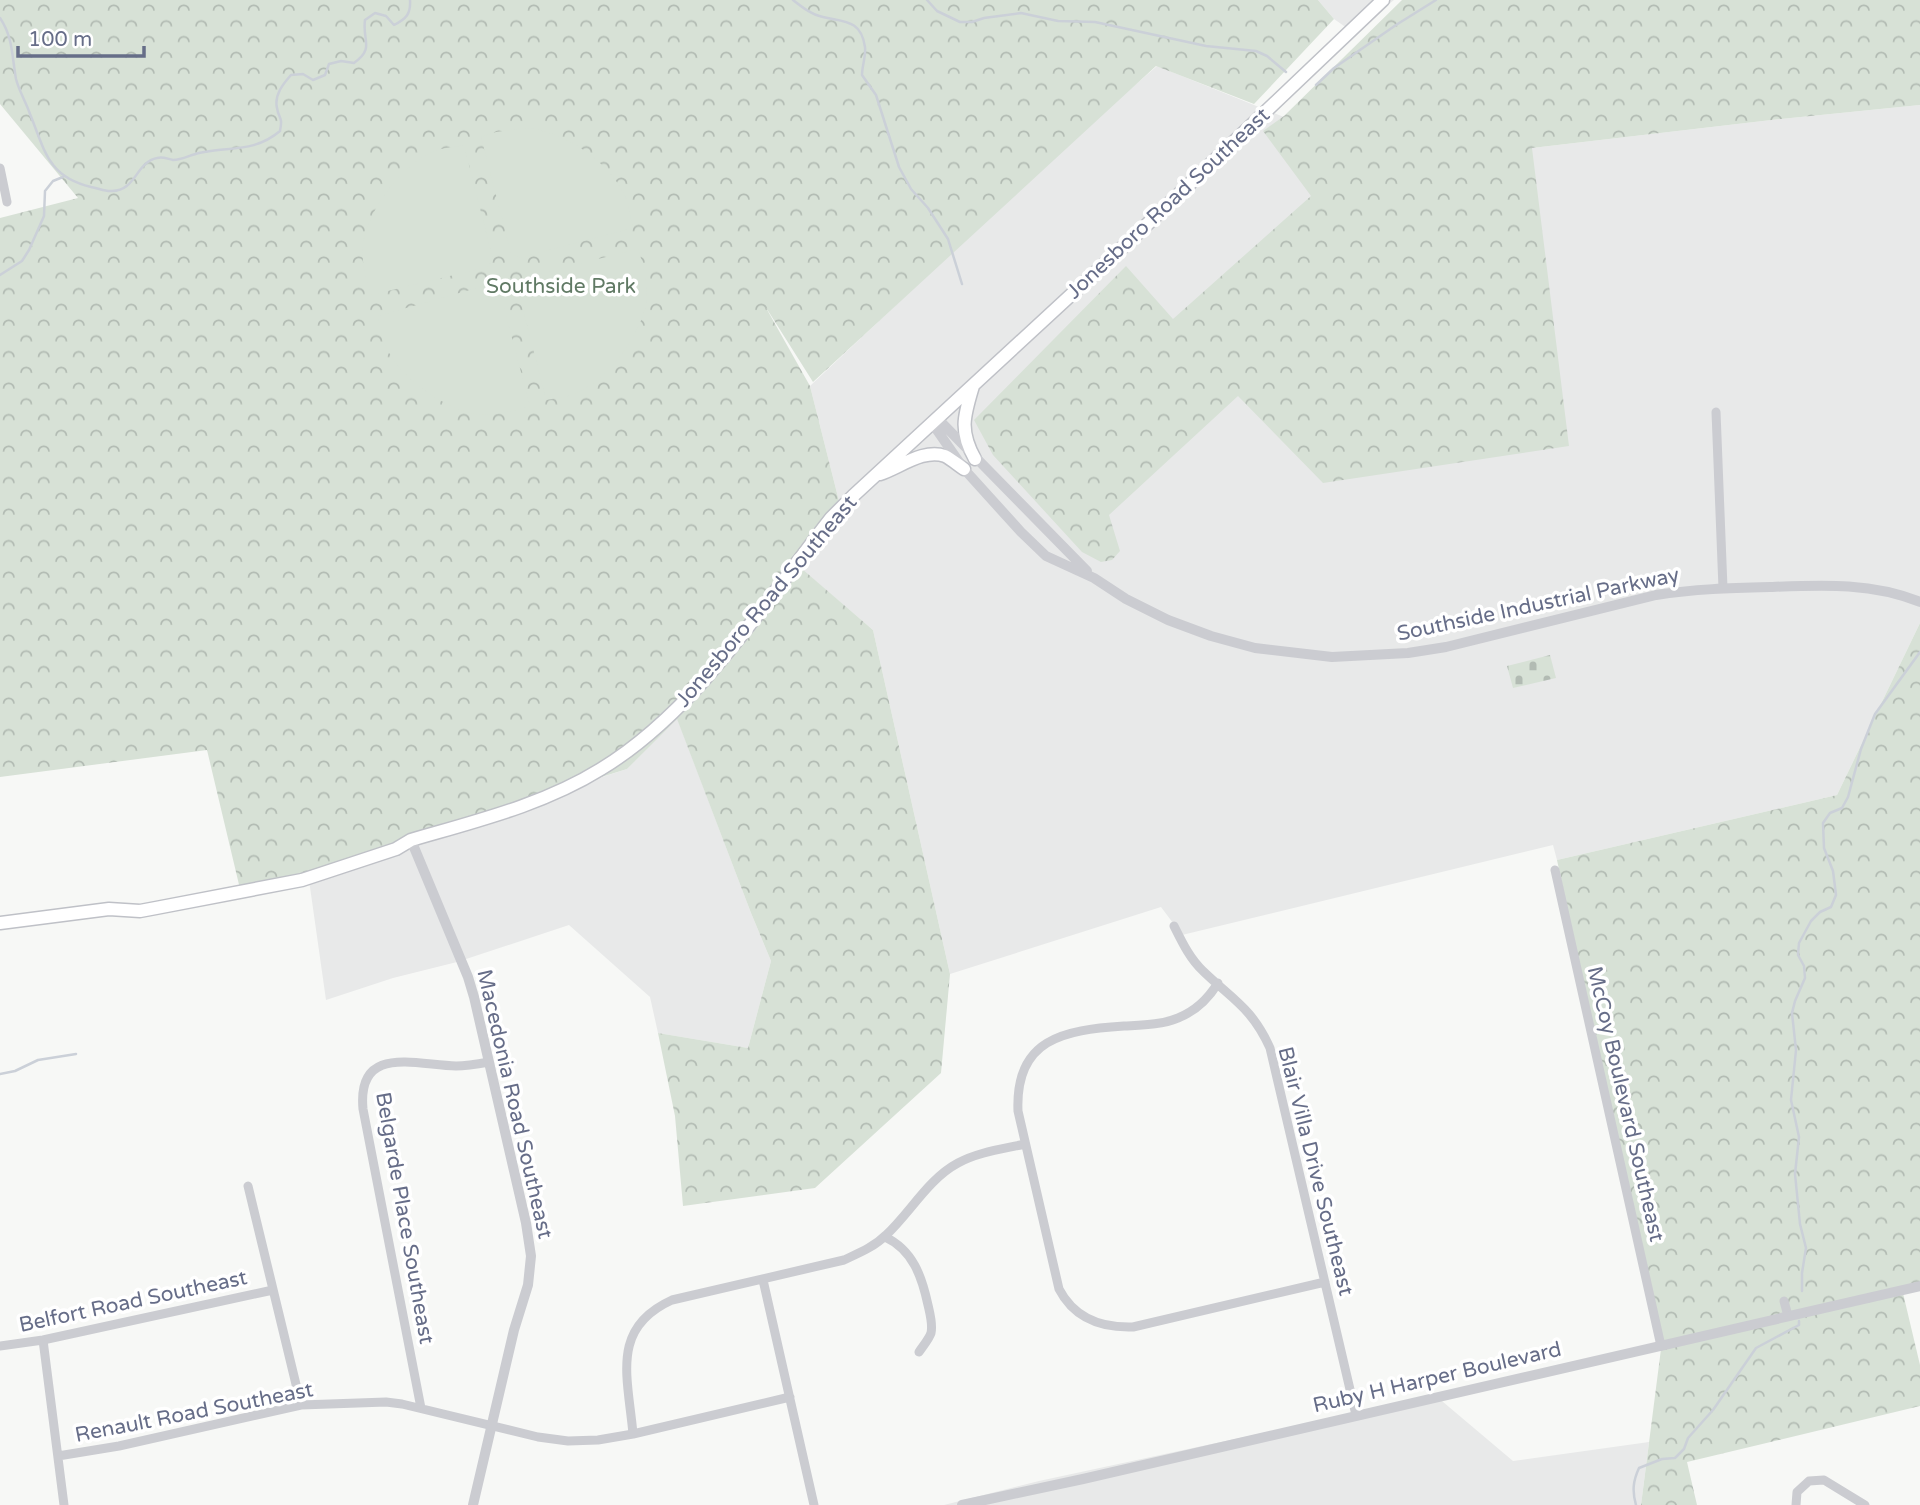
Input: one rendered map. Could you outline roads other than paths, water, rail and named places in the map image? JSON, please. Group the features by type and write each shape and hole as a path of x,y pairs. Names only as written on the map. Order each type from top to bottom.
{"main road":[{"name":"Jonesboro Road Southeast","path":"0,923 109,909 140,911 302,880 396,849 411,840 544,798 602,769 634,747 682,704 714,670 831,518 1383,0"},
{"path":"973,386 963,423 965,442 975,459"},
{"path":"876,475 898,468 923,455 933,454 945,456 964,469"}],"street":[{"path":"0,168 7,202"},
{"path":"1716,412 1723,588"},
{"name":"Southside Industrial Parkway","path":"935,421 1094,578"},
{"name":"Southside Industrial Parkway","path":"935,421 964,469 1046,556 1094,578 1126,599 1168,620 1255,648 1332,657 1408,653 1446,647 1656,595 1723,588 1833,585 1883,591 1920,602"},
{"path":"992,500 1004,488"},
{"name":"Macedonia Road Southeast","path":"411,840 468,977 526,1223 531,1256 528,1285 514,1330 473,1505"},
{"name":"McCoy Boulevard Southeast","path":"1555,870 1661,1346"},
{"name":"Blair Villa Drive Southeast","path":"1174,926 1193,960 1251,1014 1270,1048 1356,1415"},
{"path":"1218,983 1201,1005 1177,1019 1074,1033 1056,1038 1038,1049 1026,1062 1017,1089 1018,1111 1059,1289 1071,1307 1092,1322 1112,1328 1133,1327 1325,1282"},
{"name":"Belgarde Place Southeast","path":"421,1408 363,1110 363,1086 373,1071 390,1062 416,1061 456,1066 489,1062"},
{"path":"633,1434 626,1357 631,1337 640,1321 655,1308 672,1300 844,1260 885,1237 954,1165 985,1153 1025,1144"},
{"path":"248,1186 301,1405"},
{"path":"885,1237 904,1250 919,1271 923,1283 931,1335 919,1352"},
{"path":"763,1280 814,1505"},
{"name":"Ruby H Harper Boulevard","path":"962,1505 1920,1286"},
{"name":"Belfort Road Southeast","path":"0,1346 43,1340 273,1290"},
{"path":"1784,1301 1788,1316"},
{"path":"43,1340 64,1505"},
{"name":"Renault Road Southeast","path":"58,1456 118,1446 301,1405 386,1402 568,1441 598,1440 633,1434 790,1398"},
{"path":"1796,1505 1797,1492 1809,1481 1824,1480 1866,1505"}],"waterway":[{"path":"0,18 10,40 17,83 50,161 65,177 77,183 110,191 126,186 144,165 157,158 176,160 199,153 251,146 270,138 280,131 277,99 282,86 291,75 303,74 313,80 325,75 329,64 341,61 354,63 366,48 365,20 375,13 386,16 394,25 407,16 410,0"},
{"path":"793,0 815,14 850,23 860,31 865,47 862,75 876,95 899,167 911,189 928,208 948,239 962,284"},
{"path":"927,0 937,11 960,22 1021,13 1058,21 1095,22 1206,46 1256,51 1267,56 1286,72"},
{"path":"1316,85 1334,68 1436,0"},
{"path":"0,275 22,261 44,216 45,191 53,181 63,177"},
{"path":"1802,1291 1806,1248 1800,1224 1795,1174 1799,1137 1791,1100 1796,1050 1792,1013 1805,978 1804,966 1798,955 1799,943 1811,921 1820,912 1831,907 1836,895 1833,871 1824,848 1823,823 1830,813 1842,808 1875,714 1920,652"},
{"path":"0,1074 15,1071 38,1060 76,1054"},
{"path":"1636,1505 1634,1486 1639,1468 1662,1459 1675,1458 1684,1449 1688,1438 1713,1410 1756,1348 1799,1325 1799,1321"}],"park label":[{"name":"Southside Park","path":"561,286"}]}
